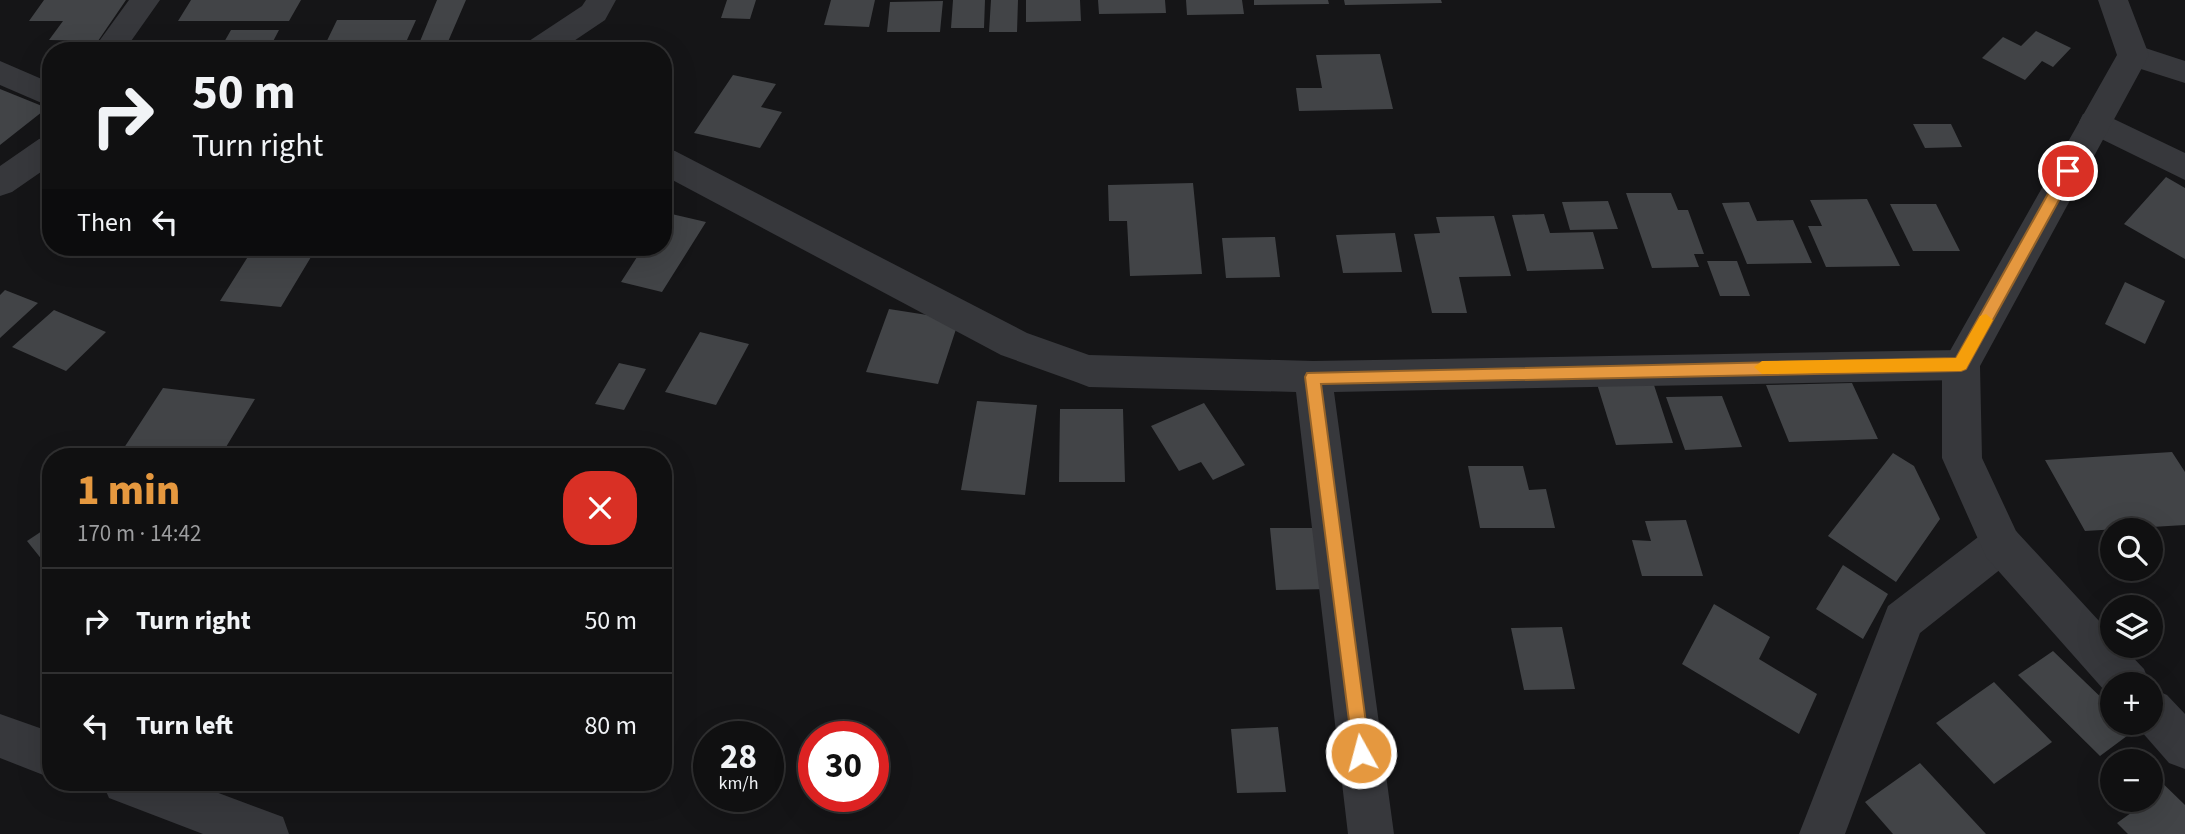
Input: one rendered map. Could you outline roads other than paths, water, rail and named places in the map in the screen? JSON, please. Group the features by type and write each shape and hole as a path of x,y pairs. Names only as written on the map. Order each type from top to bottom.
{"street":[{"path":"114,42 145,0"},
{"path":"550,42 594,13 601,0"},
{"path":"2113,0 2133,55 1961,365 1962,457 2001,544 2117,672"},
{"path":"2133,55 2185,72"},
{"path":"0,72 42,92"},
{"path":"2095,122 2185,168"},
{"path":"0,183 42,154"},
{"path":"672,165 1014,344 1089,371 1313,377 1961,365"},
{"path":"1313,377 1371,834"},
{"path":"1822,834 1903,620 2001,544"},
{"path":"2163,723 2185,747"},
{"path":"0,736 42,752"},
{"path":"149,791 266,834"}]}
